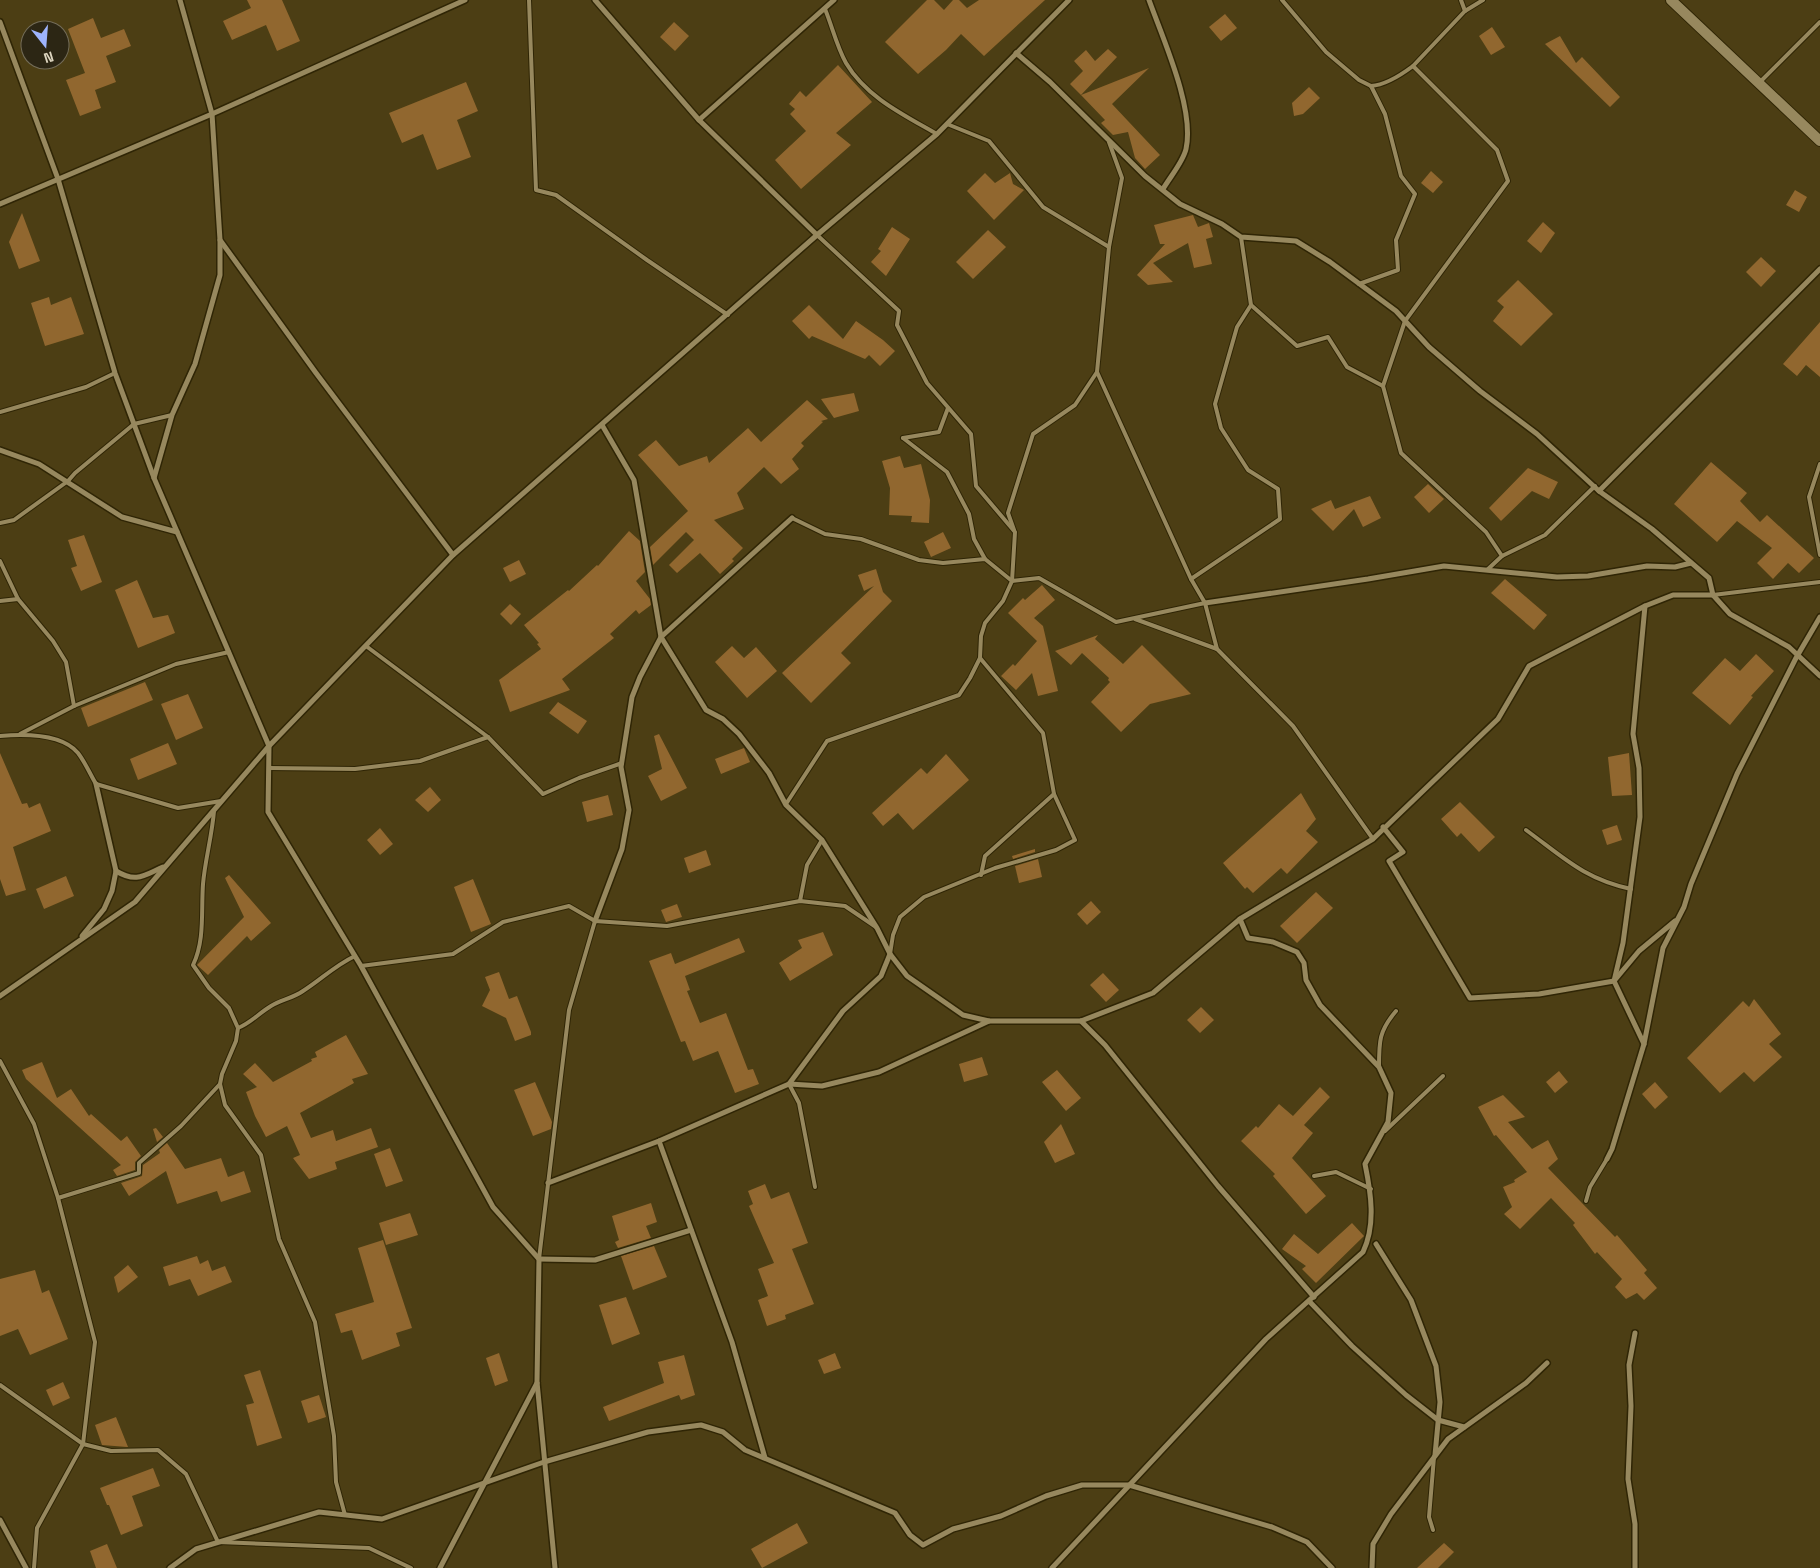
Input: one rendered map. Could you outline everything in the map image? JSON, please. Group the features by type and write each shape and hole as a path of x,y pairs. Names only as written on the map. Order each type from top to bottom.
{"main road":[{"path":"1671,0 1820,140"}],"street":[{"path":"154,478 172,415 195,364 220,276 220,240 212,114 180,0"},
{"path":"0,204 212,114 466,0"},
{"path":"595,0 700,120 817,235"},
{"path":"700,120 834,0"},
{"path":"0,996 135,902 269,746 453,555 817,235 937,134 1069,0"},
{"path":"1150,0 1178,83 1188,129 1186,150 1163,189"},
{"path":"0,23 58,179 116,373 154,478 269,746 268,812 361,966 493,1207 539,1259 537,1382 555,1568"},
{"path":"1016,53 1050,82 1145,176 1180,204 1222,224 1241,237 1296,241 1396,312 1429,347 1480,391 1537,434 1597,488 1652,529 1709,578 1713,595 1730,614 1798,654 1820,676"},
{"path":"220,240 322,381 453,555"},
{"path":"1597,488 1820,269"},
{"path":"602,425 634,480 661,637 706,710 723,719 739,734 769,773 786,805 822,840 877,928 890,954 907,976 963,1015 989,1021 1081,1021 1153,992 1240,919 1373,839 1383,827 1498,719 1529,666 1645,606 1673,595 1713,595"},
{"path":"0,450 39,464 122,517 177,532"},
{"path":"595,921 622,849 629,810 622,762 632,697 661,637 792,518"},
{"path":"1205,603 1444,566 1557,577 1588,576 1646,566 1675,567 1691,562"},
{"path":"1644,1044 1614,981 1623,943 1640,817 1639,768 1633,734 1645,606"},
{"path":"1607,1159 1612,1149 1644,1044 1663,948 1678,919 1737,774 1798,654 1820,617"},
{"path":"78,942 104,909 112,891 116,871 96,784"},
{"path":"1383,827 1403,852 1389,861 1470,998 1539,994 1614,981 1639,951 1678,919"},
{"path":"116,871 127,878 138,878 166,866"},
{"path":"1052,1568 1266,1339 1363,1252 1370,1236 1370,1189 1365,1164 1388,1122 1391,1093 1378,1067 1320,1005 1306,980 1304,963 1297,952 1273,942 1248,938 1240,919"},
{"path":"789,1084 844,1011 881,976 890,954"},
{"path":"548,1183 659,1141 789,1084 822,1086 879,1072 989,1021"},
{"path":"1081,1021 1105,1045 1218,1186 1314,1297"},
{"path":"659,1141 732,1342 765,1458"},
{"path":"539,1259 595,1260 691,1230"},
{"path":"1376,1244 1412,1300 1436,1366 1440,1402 1435,1455"},
{"path":"1309,1301 1352,1346 1406,1395 1438,1420 1464,1428"},
{"path":"1635,1333 1629,1365 1631,1406 1628,1479 1635,1524 1635,1568"},
{"path":"1372,1568 1373,1544 1391,1514 1448,1439 1526,1383 1547,1363"},
{"path":"440,1568 537,1382"},
{"path":"170,1568 196,1549 320,1512 382,1519 544,1462 648,1432 701,1425 723,1432 745,1450 895,1513 910,1535 923,1545 953,1529 1000,1516 1046,1496 1082,1485 1129,1485 1272,1527 1306,1542 1332,1568"},
{"path":"0,1520 26,1568"}],"lane":[{"path":"529,0 536,190 556,195 647,260 728,314"},
{"path":"1282,0 1326,52 1359,80 1370,86 1377,86 1401,75 1413,66 1465,11 1483,0"},
{"path":"1461,0 1465,11"},
{"path":"825,9 846,63 870,91 898,112 937,134"},
{"path":"1759,84 1820,22"},
{"path":"1413,66 1498,150 1508,181 1405,321 1383,386 1401,453 1486,532 1502,556"},
{"path":"1359,284 1398,270 1396,240 1415,194 1401,176 1385,114 1370,86"},
{"path":"947,124 989,141 1043,207 1109,247"},
{"path":"786,805 827,741 959,695 980,658 981,636 984,623 1003,601 1012,581 1015,532 1008,513 1033,434 1075,405 1097,372 1109,247 1122,178 1107,137"},
{"path":"817,235 898,311 897,324 927,383 971,434 976,486 1015,532"},
{"path":"1192,579 1280,519 1278,489 1248,470 1221,428 1215,404 1237,328 1251,305 1241,237"},
{"path":"1251,305 1297,346 1328,337 1347,367 1383,386"},
{"path":"1097,372 1192,579 1205,603 1217,649"},
{"path":"0,412 86,387 116,373"},
{"path":"948,408 939,432 903,438 947,472 969,514 974,539 985,559 1012,581 1039,578 1116,622 1205,603"},
{"path":"0,523 14,520 68,481 75,472 134,424 172,415"},
{"path":"1820,464 1809,497 1820,555"},
{"path":"1486,570 1502,556 1545,535 1597,488"},
{"path":"792,518 825,534 861,539 919,560 943,564 985,559"},
{"path":"0,561 18,599 53,641 66,662 74,706"},
{"path":"1713,595 1820,582"},
{"path":"0,601 18,599"},
{"path":"1134,619 1217,649 1293,726 1373,839"},
{"path":"366,646 488,737 543,794 622,762"},
{"path":"20,734 74,706 176,664 229,652"},
{"path":"890,954 893,935 900,917 924,897 981,875 1056,850 1075,840 1054,794 1043,733 980,658"},
{"path":"0,736 20,734 52,737 77,752 96,784 178,808 222,801"},
{"path":"269,768 355,769 420,761 488,737"},
{"path":"981,875 986,856 1054,794"},
{"path":"214,810 212,836 203,883 201,950 193,965 209,988 229,1008 238,1028 236,1041 222,1074 220,1084 224,1105 261,1155 279,1239 315,1322 334,1436 336,1482 345,1515"},
{"path":"1526,830 1584,874 1606,884 1631,890"},
{"path":"800,901 807,865 822,840"},
{"path":"361,966 453,954 503,922 569,906 595,921 667,926 800,901 845,906 877,928"},
{"path":"539,1259 570,1010 595,921"},
{"path":"238,1028 248,1024 272,1005 296,996 319,981 337,964 355,956"},
{"path":"1378,1067 1379,1046 1384,1026 1396,1011"},
{"path":"0,1061 34,1124 58,1198 95,1342 83,1444 38,1528 34,1568"},
{"path":"1382,1134 1443,1076"},
{"path":"58,1198 139,1174 138,1163 181,1126 220,1084"},
{"path":"789,1084 799,1103 815,1187"},
{"path":"1586,1200 1590,1187 1607,1159"},
{"path":"1314,1176 1336,1172 1370,1189"},
{"path":"0,1385 83,1444 111,1451 158,1450 186,1474 218,1542 369,1548 410,1568"},
{"path":"1433,1530 1429,1518 1435,1455"}],"building":[{"path":"247,0 282,0 300,41 277,51 266,25 232,40 223,21 251,8"},
{"path":"927,0 934,0 944,10 953,0 959,0 967,8 979,0 1045,0 984,56 961,34 918,74 885,42"},
{"path":"1225,14 1237,28 1221,41 1209,27"},
{"path":"93,18 101,38 124,29 131,46 106,56 116,82 95,90 101,108 80,116 66,80 85,73 70,34 70,28"},
{"path":"674,22 689,36 675,51 660,37"},
{"path":"1492,27 1505,47 1491,55 1479,36"},
{"path":"1560,36 1576,63 1582,57 1620,97 1610,107 1545,44"},
{"path":"1108,49 1117,57 1081,95 1070,84 1083,71 1074,61 1086,50 1095,61"},
{"path":"838,65 872,102 836,133 851,145 801,189 775,160 806,131 790,114 795,109 789,104 800,91 806,97"},
{"path":"1149,68 1112,104 1160,155 1145,169 1135,158 1128,132 1113,135 1101,123 1105,120 1081,95"},
{"path":"466,82 478,111 457,120 471,157 437,170 423,134 402,143 389,113"},
{"path":"1309,87 1320,98 1303,114 1294,116 1292,103"},
{"path":"1431,171 1443,182 1433,193 1421,183"},
{"path":"985,173 995,183 1010,173 1013,184 1024,190 994,220 967,191"},
{"path":"1795,190 1807,197 1799,212 1786,205"},
{"path":"22,213 40,261 19,269 9,242"},
{"path":"1193,215 1198,227 1209,223 1213,237 1206,239 1212,264 1194,268 1188,243 1153,263 1173,282 1148,285 1137,275 1165,244 1160,244 1154,225"},
{"path":"1543,222 1555,233 1541,253 1527,241"},
{"path":"892,227 910,239 886,276 871,262 881,251 878,249"},
{"path":"988,230 1006,247 973,279 956,262"},
{"path":"1761,257 1776,271 1761,287 1746,272"},
{"path":"1518,280 1553,314 1521,346 1493,321 1504,307 1497,301"},
{"path":"49,297 51,305 71,297 84,334 45,346 31,303"},
{"path":"809,305 843,339 856,321 895,351 880,366 869,355 865,359 812,336 809,339 792,321"},
{"path":"1820,322 1820,377 1806,365 1797,376 1783,364"},
{"path":"854,393 859,411 834,418 821,399"},
{"path":"807,400 828,419 821,421 823,422 801,443 804,446 792,459 799,469 781,484 764,467 737,493 744,509 714,520 743,548 732,559 734,561 720,574 700,553 677,573 669,565 694,540 686,532 653,565 650,547 688,511 638,455 656,440 679,466 707,456 709,463 748,428 761,442"},
{"path":"900,456 904,468 921,464 930,500 929,523 911,522 912,516 889,515 890,488 882,461"},
{"path":"1711,462 1747,493 1740,501 1760,522 1767,515 1814,558 1799,573 1788,563 1773,579 1757,563 1772,548 1737,521 1717,542 1674,504"},
{"path":"1528,468 1558,482 1549,499 1532,491 1501,521 1489,508"},
{"path":"1428,484 1444,499 1429,513 1414,497"},
{"path":"1370,496 1381,518 1363,527 1354,509 1333,531 1311,509 1331,500 1335,509"},
{"path":"629,531 640,541 645,572 636,581 650,599 651,605 639,614 636,610 610,634 614,638 562,679 570,690 510,712 499,680 541,649 537,644 539,643 524,625 598,566"},
{"path":"943,532 951,548 931,557 924,542"},
{"path":"84,535 102,582 81,591 71,568 77,566 68,540"},
{"path":"519,560 526,574 510,582 503,568"},
{"path":"876,569 883,592 892,601 841,653 851,663 811,703 782,673 874,586 864,591 858,575"},
{"path":"1505,579 1547,615 1534,630 1491,593"},
{"path":"137,580 153,618 168,615 175,633 138,648 115,590"},
{"path":"1042,585 1055,600 1034,618 1043,626 1058,691 1038,696 1032,673 1016,690 1001,676 1013,664 1015,666 1037,641 1008,613 1023,598 1025,600"},
{"path":"510,604 521,614 511,625 500,614"},
{"path":"1098,635 1095,639 1123,664 1142,645 1191,694 1150,704 1121,732 1091,702 1110,682 1109,678 1082,653 1071,665 1055,651"},
{"path":"732,646 744,658 756,647 777,671 747,698 715,662"},
{"path":"1756,654 1774,671 1751,696 1753,697 1730,725 1692,693 1725,658 1740,671"},
{"path":"145,682 153,700 88,727 81,708"},
{"path":"188,694 203,728 176,740 161,704"},
{"path":"558,702 587,721 578,734 549,713"},
{"path":"659,734 687,788 661,801 648,776 662,769 654,736"},
{"path":"168,743 177,764 138,780 130,759"},
{"path":"744,748 750,762 721,774 715,759"},
{"path":"0,753 22,804 27,803 29,808 40,803 51,831 13,847 26,890 6,896 0,879"},
{"path":"1629,753 1632,795 1612,796 1608,757"},
{"path":"946,754 969,780 913,830 898,813 883,826 872,813 921,768 927,774"},
{"path":"430,787 441,800 428,812 415,800"},
{"path":"1301,793 1316,819 1306,831 1318,842 1287,874 1281,868 1253,893 1247,887 1245,889 1223,863"},
{"path":"608,795 613,815 587,822 582,802"},
{"path":"1460,802 1495,837 1479,852 1461,833 1457,837 1441,819"},
{"path":"1617,825 1622,840 1607,845 1602,830"},
{"path":"380,828 393,844 380,855 367,840"},
{"path":"1035,849 1035,852 1013,859 1012,856"},
{"path":"706,850 711,865 689,873 684,858"},
{"path":"1038,859 1042,877 1019,883 1015,866"},
{"path":"229,875 271,923 251,941 247,936 208,975 197,965 244,917 225,878"},
{"path":"66,876 74,896 44,909 36,889"},
{"path":"473,879 491,924 471,932 454,887"},
{"path":"1316,892 1333,908 1297,943 1280,926"},
{"path":"1091,901 1101,912 1087,925 1077,914"},
{"path":"677,904 682,917 666,922 661,910"},
{"path":"823,932 833,955 790,981 779,963 802,948 798,940"},
{"path":"739,938 745,952 685,976 690,990 687,991 700,1023 726,1013 748,1070 753,1069 759,1084 735,1093 718,1051 693,1061 685,1041 681,1042 649,961 671,953 675,964"},
{"path":"499,972 509,999 517,996 531,1032 531,1035 515,1041 506,1018 482,1006 490,990 485,977"},
{"path":"1103,973 1119,990 1106,1002 1090,985"},
{"path":"1754,999 1781,1034 1769,1044 1782,1057 1754,1082 1744,1072 1720,1093 1687,1058 1743,1001 1749,1007"},
{"path":"1201,1007 1214,1020 1200,1033 1187,1020"},
{"path":"346,1035 368,1074 352,1079 354,1083 300,1113 311,1138 333,1130 336,1141 371,1128 378,1147 335,1162 337,1169 309,1179 293,1158 300,1155 287,1126 266,1137 255,1116 246,1092 257,1087 243,1074 255,1063 273,1082 312,1061 311,1059 317,1057 315,1052"},
{"path":"982,1057 988,1075 964,1082 959,1064"},
{"path":"42,1062 57,1098 71,1089 89,1116 91,1114 121,1141 127,1136 141,1156 135,1162 135,1170 117,1176 113,1170 121,1165 26,1079 22,1070"},
{"path":"1057,1070 1081,1098 1066,1111 1042,1082"},
{"path":"1559,1071 1568,1082 1555,1093 1546,1082"},
{"path":"535,1082 552,1122 551,1129 533,1136 514,1090"},
{"path":"1655,1082 1668,1097 1655,1109 1642,1094"},
{"path":"1320,1087 1330,1097 1304,1125 1313,1133 1292,1158 1326,1196 1306,1214 1273,1176 1275,1174 1241,1141 1256,1126 1258,1128 1279,1104 1293,1116"},
{"path":"1503,1095 1525,1117 1508,1122 1532,1149 1548,1140 1558,1159 1548,1168 1615,1237 1617,1235 1647,1270 1644,1273 1657,1288 1644,1300 1637,1293 1626,1299 1615,1287 1622,1279 1597,1252 1595,1254 1573,1225 1575,1223 1551,1198 1520,1229 1504,1214 1512,1207 1503,1187 1515,1182 1514,1180 1527,1172 1496,1135 1494,1136 1478,1107"},
{"path":"1061,1124 1075,1154 1055,1163 1044,1142"},
{"path":"156,1128 163,1137 157,1142 153,1129"},
{"path":"167,1143 185,1169 221,1158 228,1177 244,1171 251,1192 221,1202 217,1191 177,1204 166,1171 129,1196 121,1183 142,1176 143,1165 160,1153 159,1150"},
{"path":"390,1148 403,1181 386,1187 374,1154"},
{"path":"765,1184 771,1199 789,1192 808,1243 792,1249 814,1304 785,1315 786,1319 767,1326 758,1300 768,1296 758,1269 774,1263 749,1206 753,1204 748,1191"},
{"path":"651,1203 657,1222 646,1226 651,1238 618,1248 615,1242 619,1240 612,1216"},
{"path":"410,1213 418,1235 386,1245 379,1223"},
{"path":"1352,1223 1364,1236 1316,1283 1302,1269 1306,1266 1282,1249 1294,1234 1318,1254"},
{"path":"383,1240 412,1328 396,1333 400,1346 362,1360 352,1330 341,1333 335,1314 374,1302 358,1248"},
{"path":"654,1246 667,1277 633,1290 621,1256"},
{"path":"197,1256 200,1264 208,1260 212,1271 225,1266 232,1282 198,1296 190,1279 169,1286 163,1267"},
{"path":"128,1265 138,1277 118,1293 114,1277"},
{"path":"35,1270 42,1293 49,1290 68,1339 30,1355 18,1329 0,1336 0,1279"},
{"path":"626,1297 640,1334 612,1345 599,1305"},
{"path":"499,1353 508,1381 495,1386 486,1358"},
{"path":"835,1353 841,1368 824,1374 818,1360"},
{"path":"684,1355 695,1395 681,1400 679,1395 609,1421 603,1407 664,1383 658,1362"},
{"path":"260,1370 282,1438 257,1446 246,1405 254,1403 244,1375"},
{"path":"63,1382 70,1398 53,1406 46,1390"},
{"path":"319,1395 326,1417 308,1423 301,1401"},
{"path":"116,1417 128,1447 102,1445 95,1425"},
{"path":"153,1468 160,1486 132,1496 143,1526 121,1535 100,1488"},
{"path":"797,1523 808,1543 762,1568 751,1549"},
{"path":"1444,1543 1454,1552 1438,1568 1417,1568"},
{"path":"107,1544 117,1568 96,1568 90,1551"}]}
